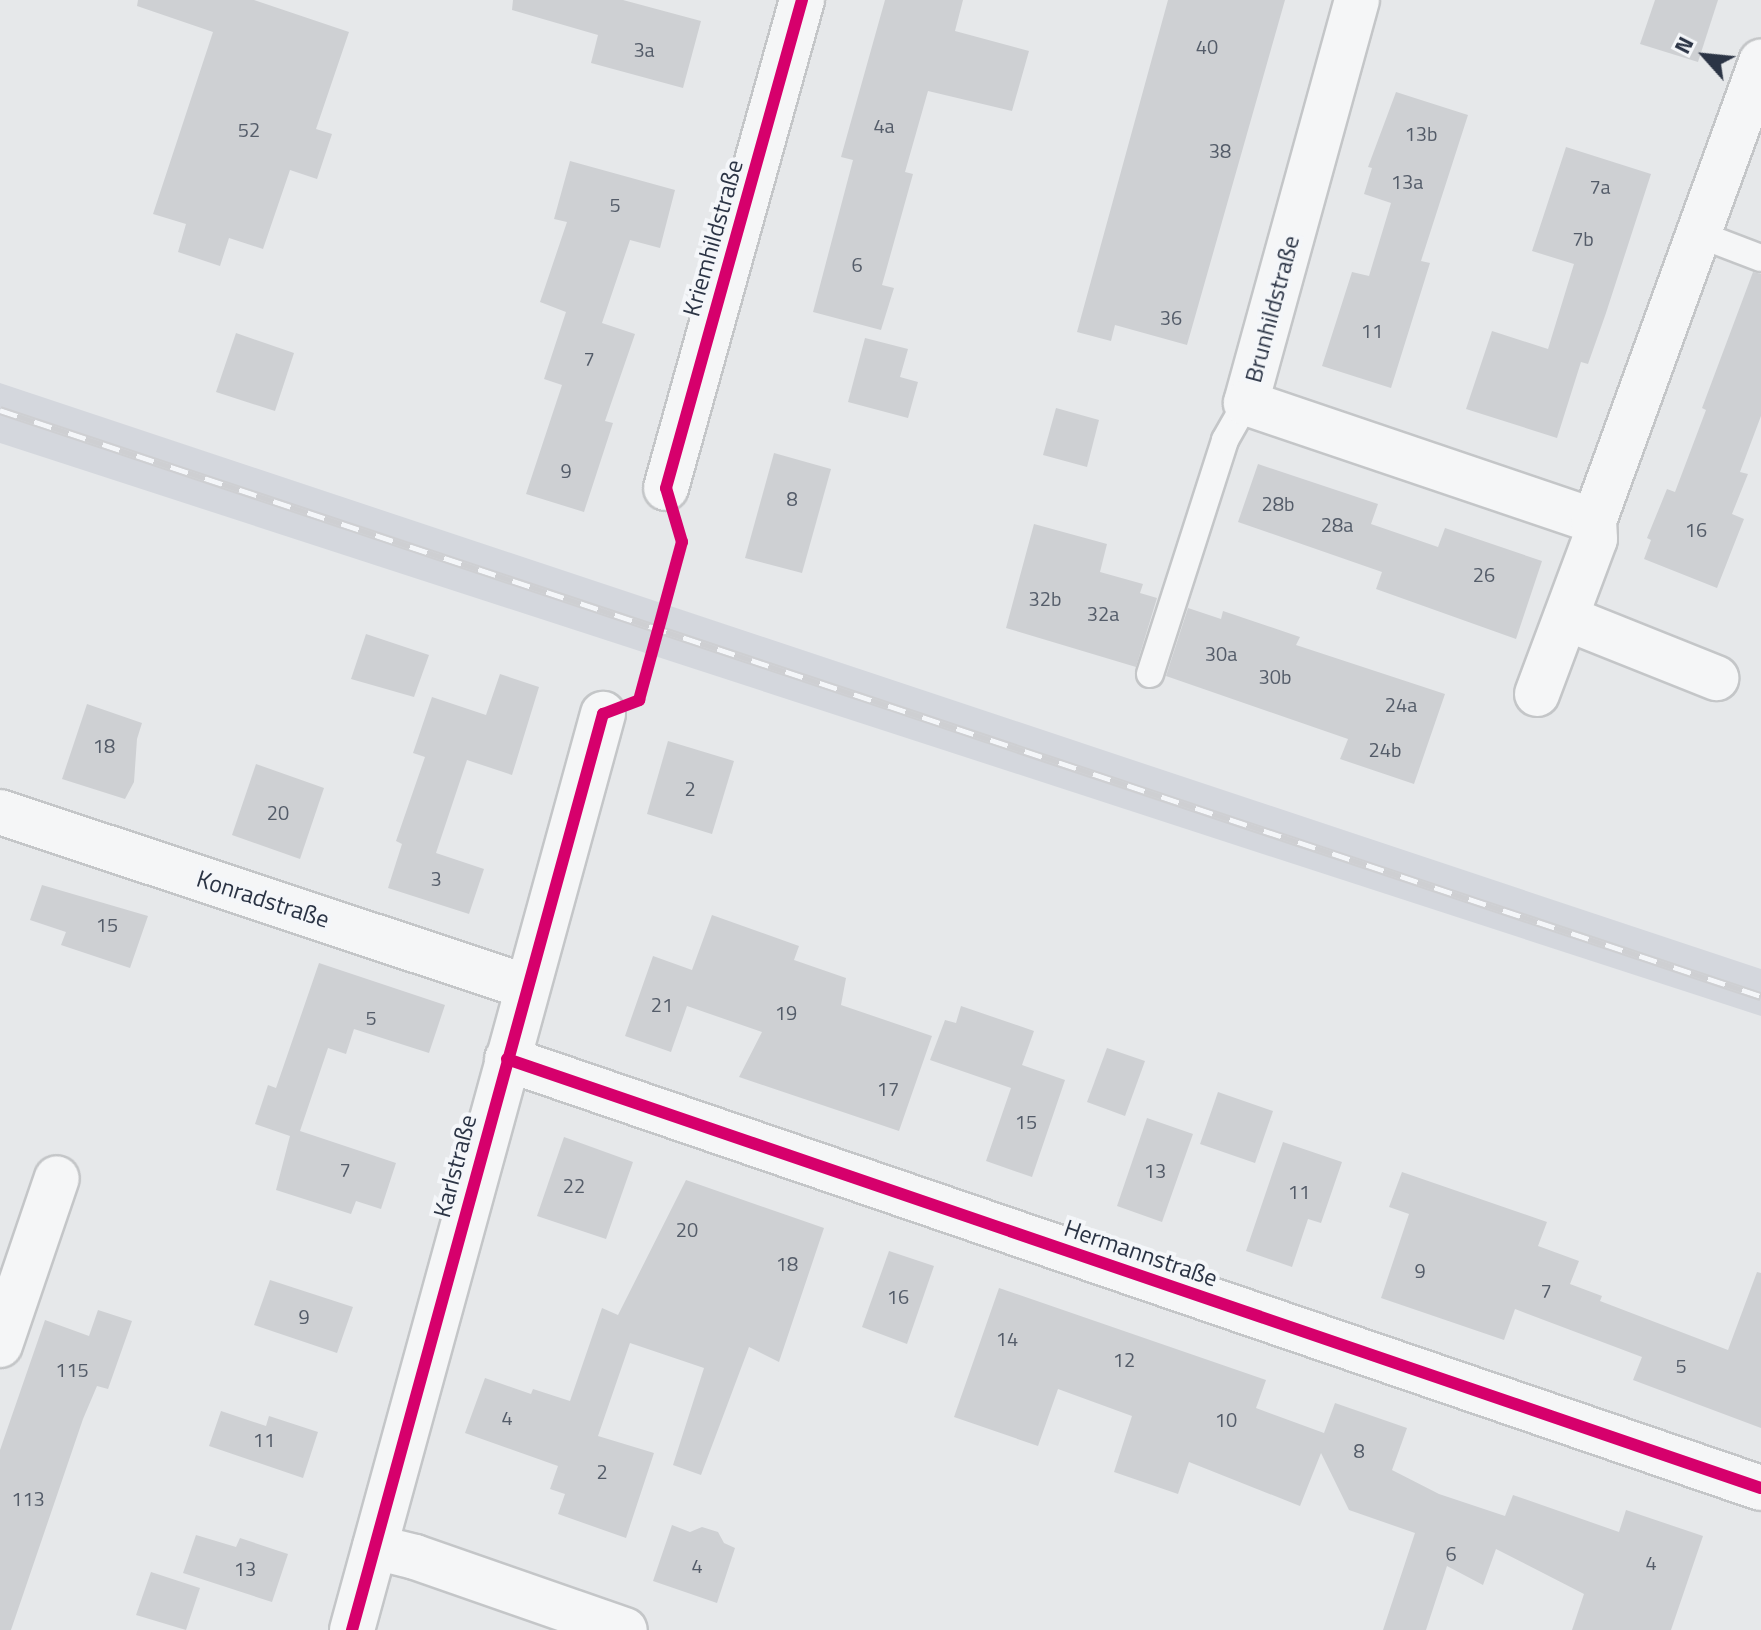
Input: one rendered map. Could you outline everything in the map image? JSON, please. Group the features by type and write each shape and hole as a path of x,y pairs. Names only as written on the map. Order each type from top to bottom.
{"street":[{"name":"Kriemhildstraße","path":"666,488 802,0"},
{"name":"Brunhildstraße","path":"1357,0 1246,403 1594,521"},
{"path":"1537,694 1595,539 1594,521 1761,61"},
{"path":"1566,618 1716,678"},
{"name":"Karlstraße","path":"352,1630 603,714"},
{"name":"Konradstraße","path":"0,812 527,987"},
{"name":"Hermannstraße","path":"507,1059 1761,1488"},
{"path":"0,1345 57,1178"},
{"path":"375,1547 415,1557 625,1630"}],"lane":[{"path":"1698,234 1761,258"},
{"path":"1150,674 1225,440 1246,403"}],"shaded area":[{"path":"0,383 1761,969 1761,1016 0,443"}],"building":[{"path":"138,0 254,0 349,32 316,129 332,134 317,179 290,170 263,249 229,238 220,266 178,252 186,224 153,214 213,32 137,6"},
{"path":"513,0 623,0 701,21 683,88 591,63 598,35 512,10"},
{"path":"885,0 963,0 955,31 1029,51 1012,111 928,91 905,172 913,174 882,285 894,288 881,330 813,312 853,160 841,157"},
{"path":"1168,0 1285,0 1187,345 1115,325 1111,341 1077,332"},
{"path":"1655,0 1718,0 1698,62 1640,44"},
{"path":"1396,92 1468,115 1421,261 1430,263 1391,388 1322,366 1352,272 1369,276 1391,203 1364,194 1372,168 1368,167"},
{"path":"1566,147 1651,174 1588,364 1581,362 1557,438 1466,409 1492,331 1548,349 1574,264 1532,251"},
{"path":"570,161 675,190 660,248 630,240 602,323 635,334 605,421 613,423 584,512 526,494 562,385 544,379 566,312 540,302 567,222 554,219"},
{"path":"1753,272 1761,274 1761,416 1740,472 1748,474 1732,514 1744,519 1717,588 1644,559 1651,540 1647,538 1667,489 1675,492 1706,410 1702,408"},
{"path":"236,333 294,353 275,411 216,392"},
{"path":"865,338 908,349 900,377 918,382 908,418 848,402"},
{"path":"1056,408 1099,420 1087,467 1043,455"},
{"path":"774,453 831,469 802,573 745,558"},
{"path":"1258,464 1378,504 1371,524 1438,547 1445,528 1542,561 1516,639 1376,589 1382,572 1238,522"},
{"path":"1034,524 1107,544 1100,572 1143,584 1140,593 1157,598 1136,667 1006,628"},
{"path":"1188,608 1221,619 1223,611 1300,637 1296,645 1445,694 1414,784 1340,759 1348,739 1166,676"},
{"path":"366,634 429,655 414,697 351,679"},
{"path":"500,674 539,687 512,775 467,760 436,853 484,869 469,914 388,888 402,844 396,841 425,757 413,753 432,697 486,715"},
{"path":"87,704 142,723 137,739 134,782 125,799 62,779"},
{"path":"668,741 734,761 712,834 647,814"},
{"path":"256,764 324,788 300,859 232,835"},
{"path":"42,885 148,916 130,968 61,945 66,932 30,920"},
{"path":"712,915 799,946 794,960 846,978 841,1005 932,1036 899,1131 739,1077 762,1032 687,1006 671,1052 625,1036 653,956 692,970"},
{"path":"319,963 445,1005 429,1053 354,1029 346,1054 328,1048 300,1131 396,1163 381,1209 356,1201 351,1214 276,1190 290,1136 255,1124 268,1085 276,1088"},
{"path":"961,1006 1034,1031 1022,1065 1065,1080 1032,1177 986,1161 1011,1088 930,1060 945,1020 956,1023"},
{"path":"1107,1048 1145,1061 1125,1116 1087,1102"},
{"path":"1218,1092 1273,1111 1255,1163 1200,1144"},
{"path":"1147,1118 1193,1134 1162,1222 1117,1206"},
{"path":"564,1137 633,1162 606,1239 537,1216"},
{"path":"1283,1142 1342,1162 1321,1223 1308,1219 1292,1267 1246,1251"},
{"path":"1402,1172 1547,1222 1538,1246 1579,1261 1570,1284 1602,1296 1600,1301 1728,1350 1757,1272 1761,1273 1761,1428 1633,1380 1642,1357 1515,1309 1504,1340 1381,1298 1409,1214 1389,1207"},
{"path":"686,1180 824,1228 779,1362 749,1347 701,1475 673,1465 704,1368 630,1343 598,1436 654,1453 626,1538 558,1514 565,1494 550,1489 558,1466 465,1433 485,1378 531,1394 533,1389 570,1401 602,1308 618,1315"},
{"path":"889,1251 934,1266 907,1344 862,1327"},
{"path":"270,1280 353,1307 337,1353 254,1325"},
{"path":"999,1288 1266,1380 1256,1408 1324,1433 1335,1403 1407,1428 1392,1470 1439,1494 1505,1516 1513,1495 1619,1532 1626,1510 1703,1536 1671,1630 1572,1630 1584,1594 1496,1549 1483,1585 1447,1566 1426,1630 1383,1630 1415,1533 1349,1510 1321,1453 1300,1506 1189,1462 1178,1494 1114,1472 1132,1416 1058,1389 1038,1446 954,1417"},
{"path":"98,1310 132,1321 108,1389 97,1386 83,1419 11,1630 0,1630 0,1450 45,1320 89,1336"},
{"path":"221,1411 266,1426 269,1416 318,1432 303,1478 209,1446"},
{"path":"672,1525 690,1532 702,1527 718,1532 724,1543 735,1548 717,1603 653,1581"},
{"path":"196,1535 236,1547 240,1538 288,1554 272,1602 183,1573"},
{"path":"151,1572 200,1588 186,1630 136,1615"}],"railway":[{"path":"0,410 1761,996"}],"cycle path":[{"path":"352,1630 603,714 639,700 682,542 666,488 802,0"},
{"path":"507,1059 1761,1488"}]}
